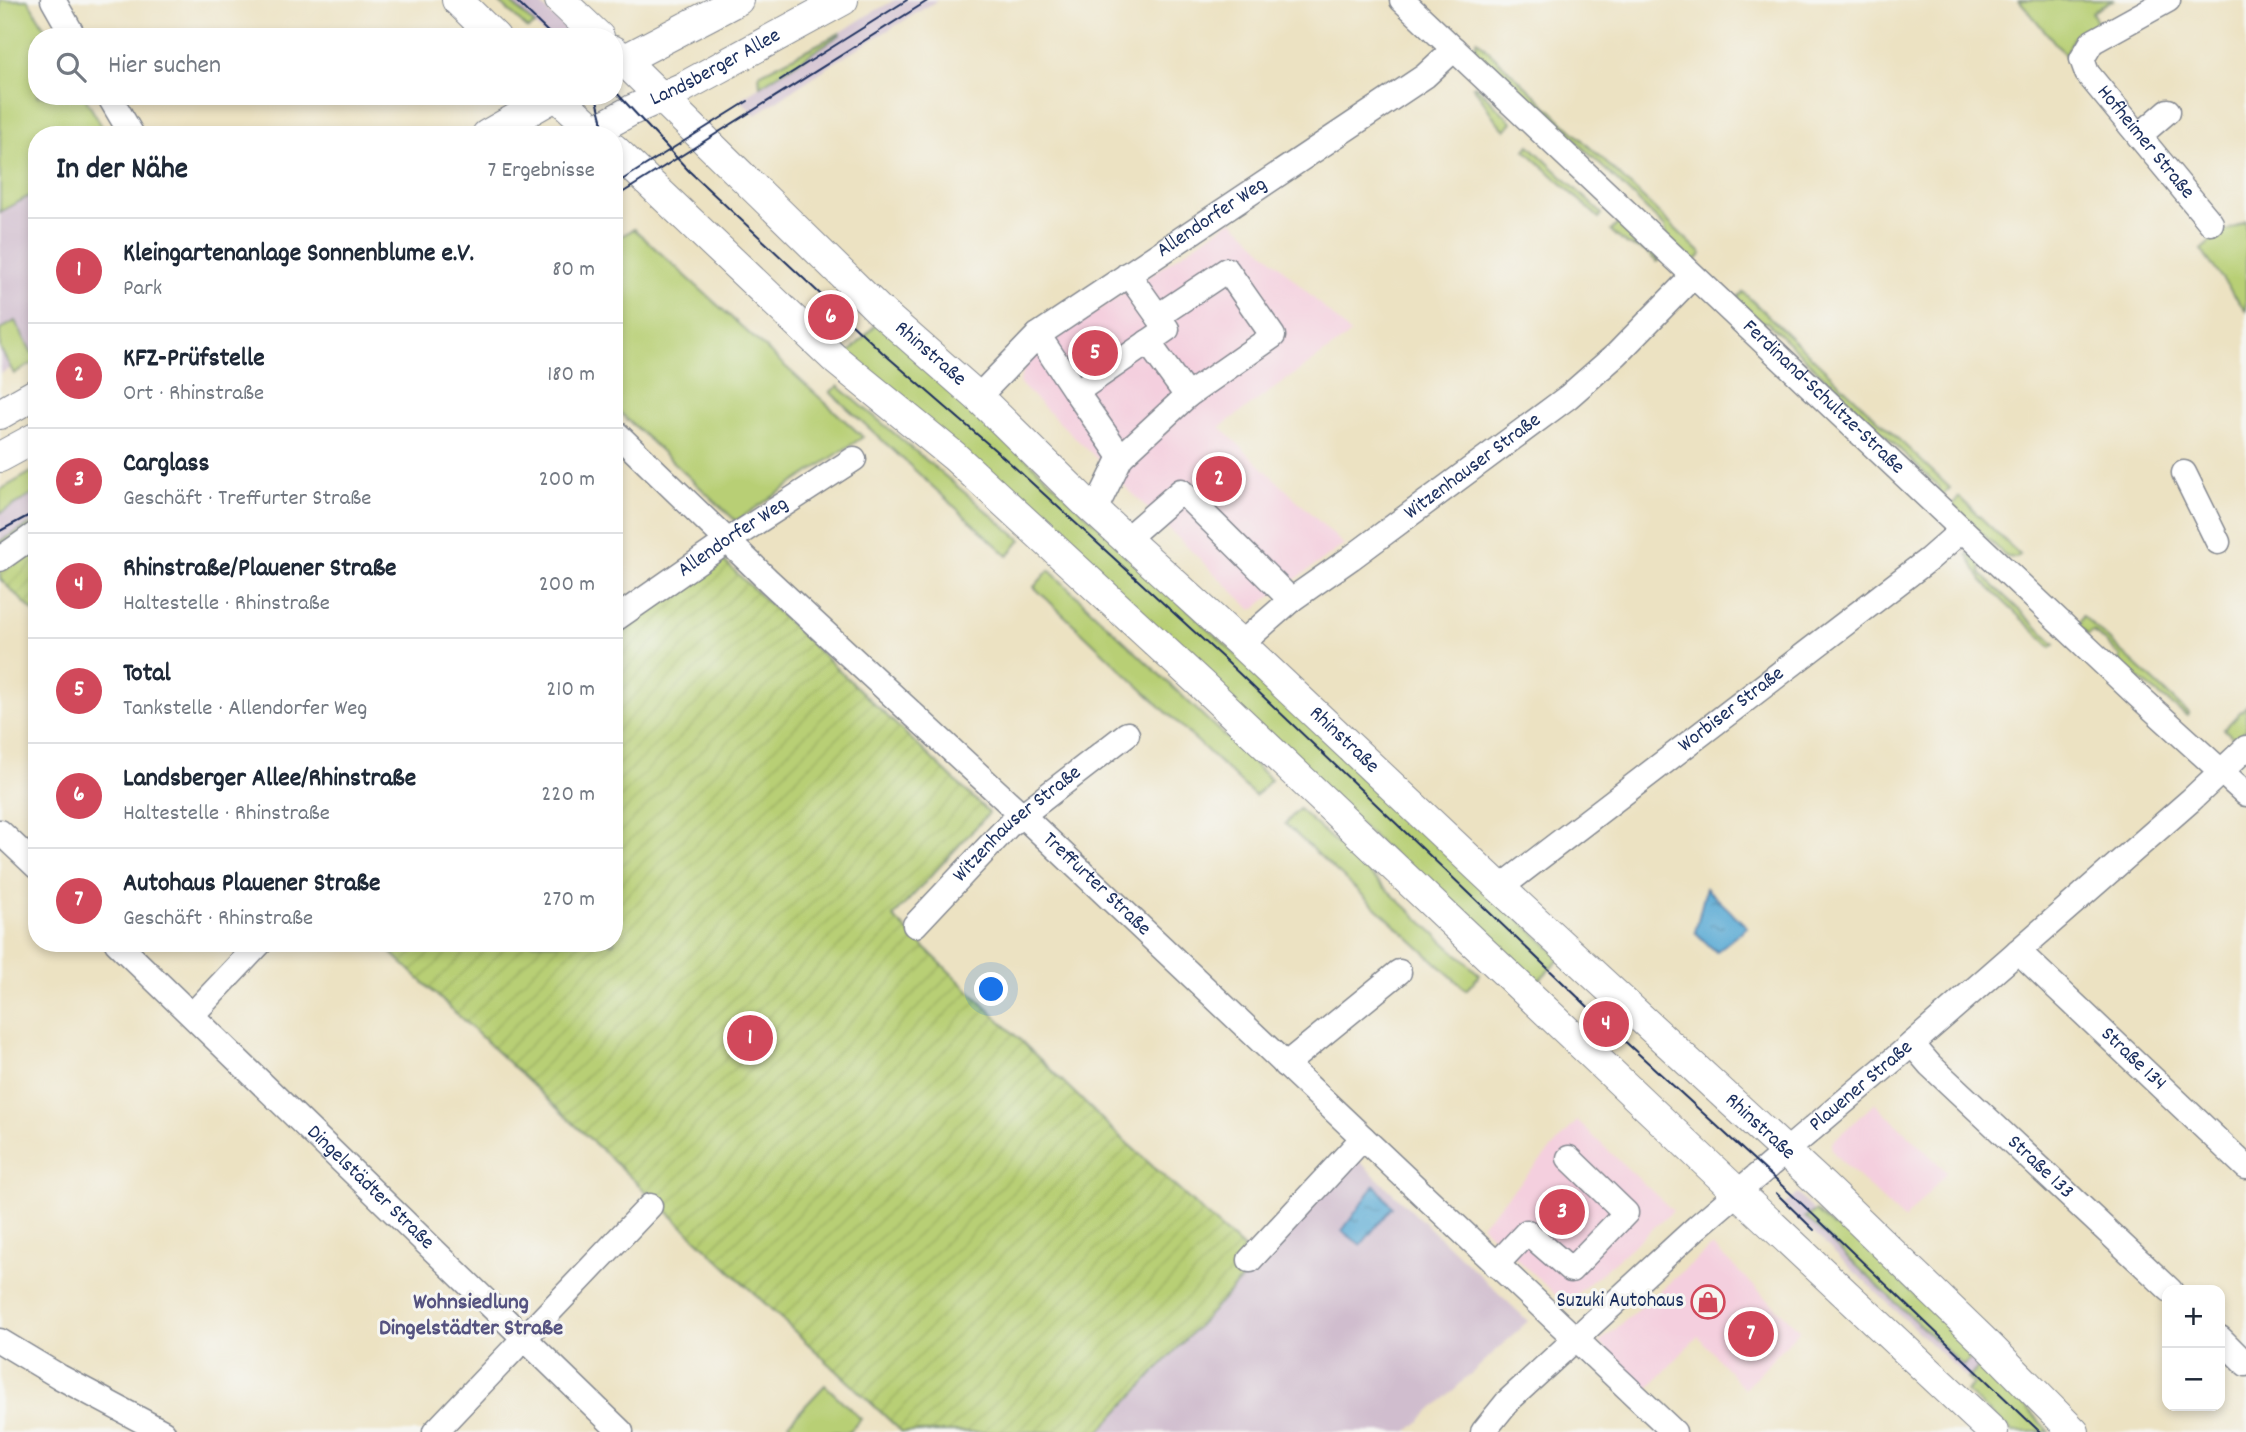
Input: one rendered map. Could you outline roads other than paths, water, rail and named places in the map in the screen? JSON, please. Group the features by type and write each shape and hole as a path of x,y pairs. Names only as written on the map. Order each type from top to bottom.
{"main road":[{"path":"457,0 486,28"},
{"path":"560,0 590,28"},
{"path":"623,57 738,0"},
{"name":"Landsberger Allee","path":"616,126 661,97 843,0"},
{"name":"Rhinstraße","path":"623,63 720,152 880,311 978,397 1126,539 1786,1152 1990,1347 2074,1432"},
{"path":"503,126 540,105"},
{"path":"565,105 587,126"},
{"path":"623,160 835,359 954,456 1201,684 1993,1432"},
{"path":"0,414 28,398"},
{"path":"0,457 28,442"}],"street":[{"path":"53,0 69,28"},
{"name":"Ferdinand-Schultze-Straße","path":"1402,0 2151,709 2246,794"},
{"name":"Hofheimer Straße","path":"2168,0 2092,42 2082,59 2087,74 2211,223"},
{"name":"Allendorfer Weg","path":"978,397 1038,335 1425,76 1454,49"},
{"path":"114,105 127,126"},
{"path":"2139,136 2168,111"},
{"path":"1095,510 1121,457 1187,396 1273,336 1227,270 1158,316"},
{"path":"1076,392 1167,329 1128,274"},
{"name":"Witzenhauser Straße","path":"1241,644 1291,600 1568,397 1617,354 1693,276"},
{"path":"1038,335 1121,457"},
{"path":"1148,342 1187,396"},
{"name":"Treffurter Straße","path":"623,440 769,581 1023,816 1674,1432"},
{"name":"Allendorfer Weg","path":"623,614 729,540 854,459"},
{"path":"2184,473 2218,542"},
{"path":"1126,539 1181,491 1291,600"},
{"name":"Worbiser Straße","path":"1500,888 1928,560 1962,530"},
{"path":"0,559 28,539"},
{"name":"Witzenhauser Straße","path":"915,925 1008,826 1127,734"},
{"name":"Plauener Straße","path":"1483,1432 1508,1401 1574,1339 2191,800 2246,748"},
{"path":"0,832 28,858"},
{"name":"Straße 134","path":"2018,951 2246,1167"},
{"name":"Dingelstädter Straße","path":"126,952 621,1432"},
{"path":"192,1015 252,952"},
{"path":"1285,1065 1399,972"},
{"name":"Straße 133","path":"1912,1044 1930,1065 2165,1285"},
{"path":"1250,1260 1363,1138"},
{"path":"1496,1265 1527,1232 1570,1270 1626,1213 1569,1158"},
{"path":"435,1432 650,1206"},
{"path":"0,1340 71,1384 163,1432"},
{"path":"2225,1343 2246,1364"}],"water":[{"path":"1706,888 1747,927 1716,952 1695,932"},
{"path":"1375,1185 1392,1207 1361,1245 1342,1231"}],"tram line":[{"path":"515,0 544,28"},
{"path":"780,80 907,0"},
{"path":"623,192 929,0"},
{"path":"623,100 689,171 882,352 1010,463 1224,659 1606,1024 1802,1204 2040,1432"},
{"path":"623,179 748,101"},
{"path":"598,105 602,126"},
{"path":"0,531 28,516"},
{"path":"1776,1193 1814,1230"}],"place":[{"name":"Landsberger Allee/Rhinstraße","path":"831,317"},
{"name":"Total","path":"1095,353"},
{"name":"KFZ-Prüfstelle","path":"1219,479"},
{"name":"Rhinstraße/Plauener Straße","path":"1606,1024"},
{"name":"Kleingartenanlage Sonnenblume e.V.","path":"750,1038"},
{"name":"Carglass","path":"1562,1212"},
{"name":"Suzuki Autohaus","path":"1708,1302"},
{"name":"Autohaus Plauener Straße","path":"1751,1334"}],"district":[{"name":"Wohnsiedlung Dingelstädter Straße","path":"471,1316"}]}
